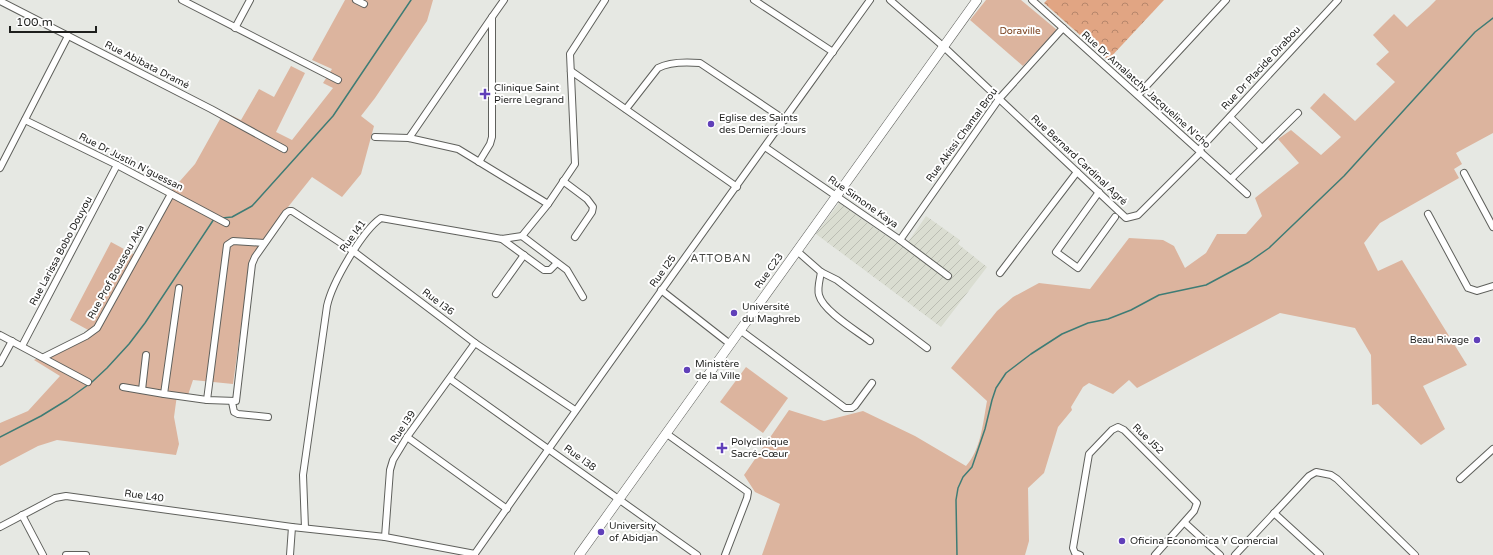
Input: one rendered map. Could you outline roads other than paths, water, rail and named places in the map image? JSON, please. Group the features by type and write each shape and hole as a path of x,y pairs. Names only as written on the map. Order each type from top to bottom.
{"street":[{"path":"182,0 338,80"},
{"path":"235,28 250,0"},
{"path":"356,0 364,4"},
{"path":"409,138 504,0"},
{"path":"583,297 568,270 556,264 522,236 548,204 575,164 570,54 605,0"},
{"path":"754,0 832,52"},
{"name":"Rue I25","path":"475,554 575,410 737,187 870,0"},
{"name":"Rue Bernard Cardinal Agré","path":"890,0 944,46 1126,218 1138,215 1200,151"},
{"name":"Rue C23","path":"579,555 977,0"},
{"name":"Rue Dr Amalatchy Jacqueline N'cho","path":"1032,0 1247,194"},
{"path":"1138,95 1226,0"},
{"name":"Rue Dr Placide Dirabou","path":"1200,151 1338,0"},
{"name":"Rue Abibata Dramé","path":"1,4 68,36 284,149"},
{"path":"479,162 490,144 492,137 492,17"},
{"name":"Rue Akissi Chantal Brou","path":"900,240 999,99 1064,28"},
{"path":"0,168 68,36"},
{"path":"626,109 658,68 663,65 700,63 785,120"},
{"path":"571,71 737,187"},
{"path":"1231,179 1298,113"},
{"path":"1230,117 1262,148"},
{"name":"Rue Dr Justin N'guessan","path":"25,120 117,165 226,223"},
{"path":"375,137 409,138 458,149 548,204"},
{"name":"Rue Simone Kaya","path":"765,147 900,240 948,276"},
{"name":"Rue Larissa Bobo Douyou","path":"22,346 117,165"},
{"path":"1000,272 1077,172"},
{"path":"1464,173 1493,227"},
{"path":"563,181 587,199 593,208 592,212 575,237"},
{"path":"1099,192 1056,252 1078,268 1115,217"},
{"name":"Rue Prof Boussou Aka","path":"44,357 86,336 97,328 171,194"},
{"name":"Rue I36","path":"264,243 289,210 354,251 475,343 575,410"},
{"path":"1428,214 1468,288 1477,291 1493,286"},
{"name":"Rue I41","path":"305,528 303,475 329,294 334,283 354,251 381,218 502,239 522,236"},
{"path":"502,239 544,270 550,270 556,264"},
{"path":"123,387 207,400 236,401 252,264 264,243 233,241 227,245 207,400"},
{"path":"797,251 821,272 837,280 926,348"},
{"path":"496,294 524,255"},
{"path":"821,272 818,288 821,300 838,317 870,341"},
{"path":"164,394 179,288"},
{"path":"661,290 730,344"},
{"path":"740,330 845,408 852,408 856,406 872,383"},
{"path":"0,335 44,357 88,382"},
{"path":"0,363 12,341"},
{"name":"Rue I39","path":"385,537 390,470 393,460 407,437 475,343"},
{"path":"142,390 146,355"},
{"name":"Rue I38","path":"450,379 619,499 687,552 697,555"},
{"path":"232,402 234,412 238,414 268,417"},
{"name":"Rue J52","path":"1080,555 1075,553 1073,548 1089,456 1092,449 1115,428 1121,428 1124,430 1196,501 1196,508 1156,555"},
{"path":"667,434 748,492 725,555"},
{"path":"407,437 507,509"},
{"path":"1460,479 1493,449"},
{"path":"1235,555 1309,476 1316,472 1323,472 1336,479 1414,555"},
{"name":"Rue L40","path":"0,526 55,498 66,496 292,527 385,537 475,554"},
{"path":"1274,513 1320,555"},
{"path":"22,515 43,555"},
{"path":"1185,522 1220,555"},
{"path":"290,555 292,527"},
{"path":"66,555 86,555"}],"waterway":[{"path":"222,218 232,217 252,206 333,116 411,0"},
{"path":"957,555 956,500 958,488 963,477 972,467 985,429 996,388 1006,373 1031,354 1062,334 1088,323 1108,319 1131,310 1159,295 1206,285 1249,262 1269,248 1344,176 1475,32 1493,18"},
{"path":"0,437 41,416 67,400 92,382 107,368 129,344 145,323 214,219"}],"place":[{"name":"Clinique Saint Pierre Legrand","path":"485,94"},
{"name":"Eglise des Saints des Derniers Jours","path":"711,124"},
{"name":"Université du Maghreb","path":"734,313"},
{"name":"Beau Rivage","path":"1477,340"},
{"name":"Ministère de la Ville","path":"687,370"},
{"name":"Polyclinique Sacré-Cœur","path":"722,448"},
{"name":"University of Abidjan","path":"601,532"},
{"name":"Oficina Economica Y Comercial","path":"1122,541"}],"district":[{"name":"ATTOBAN","path":"721,258"}],"park label":[{"name":"Doraville","path":"1020,31"}]}
